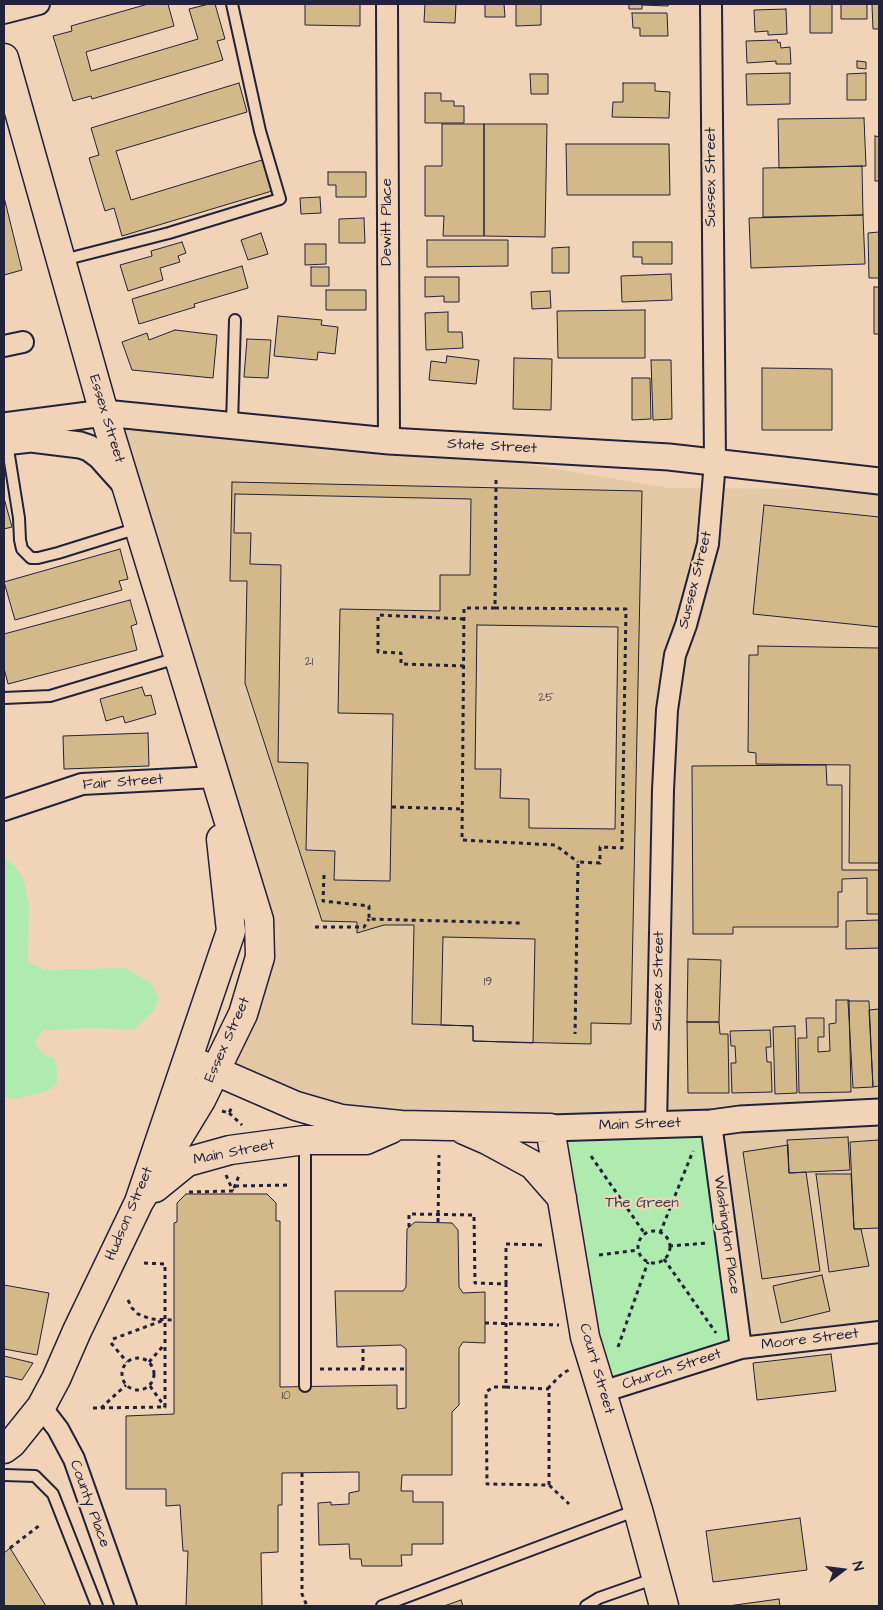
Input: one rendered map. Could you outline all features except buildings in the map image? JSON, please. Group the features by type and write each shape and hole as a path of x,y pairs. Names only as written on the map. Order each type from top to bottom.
{"main road":[{"name":"Essex Street","path":"4,58 9,101 61,261 104,414 259,920 260,957 243,1014 201,1100 139,1202"},
{"name":"Essex Street","path":"215,777 231,931"},
{"name":"Hudson Street","path":"4,1450 41,1407 139,1202 231,931"},
{"name":"Main Street","path":"188,1059 305,1109 340,1119 401,1125 550,1128"},
{"name":"Main Street","path":"139,1202 187,1162 230,1150 305,1140 366,1140 401,1125"},
{"path":"453,1125 487,1140 533,1165 563,1200"},
{"name":"Court Street","path":"550,1128 585,1337 638,1510 664,1606"}],"street":[{"path":"4,13 39,4"},
{"name":"Dewitt Place","path":"388,4 389,441"},
{"name":"Sussex Street","path":"656,1125 663,790 667,710 675,655 686,625 708,544 714,462 711,4"},
{"name":"State Street","path":"5,437 104,414 389,441 669,457 879,481"},
{"path":"5,437 80,445 89,448 100,456 126,485"},
{"name":"Fair Street","path":"4,810 82,784 215,777"},
{"name":"Main Street","path":"550,1128 711,1123 740,1119 879,1112"},
{"name":"Washington Place","path":"711,1123 741,1348"},
{"name":"Moore Street","path":"741,1348 879,1332"},
{"name":"Church Street","path":"602,1392 741,1348"},
{"name":"County Place","path":"41,1407 58,1429 74,1459 126,1606"}],"lane":[{"path":"61,261 169,233 280,199 260,131 232,4"},
{"path":"232,426 235,320"},
{"path":"5,437 19,518 20,540 22,549 31,558 58,553 139,528"},
{"path":"4,698 50,696 178,657"},
{"path":"305,1140 305,1386"},
{"path":"4,1474 35,1476 53,1494 97,1606"},
{"path":"382,1606 638,1510"},
{"path":"586,1606 599,1598 657,1577"}],"path":[{"path":"495,608 496,480"},
{"path":"464,608 626,609 622,848 600,847 600,863 578,862 555,845 462,840 464,619 464,608"},
{"path":"464,619 378,615 378,652 401,653 401,664 464,666"},
{"path":"392,807 462,809"},
{"path":"575,1034 578,862"},
{"path":"315,927 364,927 369,918 369,906 323,901 324,874"},
{"path":"369,918 520,924"},
{"path":"660,1233 694,1152"},
{"path":"438,1222 439,1155"},
{"path":"591,1156 645,1234"},
{"path":"235,1186 290,1185"},
{"path":"184,1192 233,1190 233,1194"},
{"path":"409,1227 409,1214 474,1215 475,1283 506,1284"},
{"path":"652,1232 660,1233 666,1237 669,1252 658,1262 648,1262 642,1258 638,1250 640,1239 645,1234 652,1232"},
{"path":"669,1246 709,1242"},
{"path":"506,1387 506,1244 547,1245"},
{"path":"600,1255 638,1250"},
{"path":"664,1258 716,1333"},
{"path":"618,1347 648,1262"},
{"path":"143,1263 164,1264 165,1407"},
{"path":"128,1300 138,1314 151,1319 174,1320"},
{"path":"127,1362 112,1341 164,1320"},
{"path":"485,1323 560,1324"},
{"path":"149,1362 165,1345"},
{"path":"363,1346 363,1369"},
{"path":"138,1357 149,1362 154,1368 155,1374 150,1386 142,1390 136,1390 126,1385 122,1374 127,1362 138,1357"},
{"path":"320,1369 406,1369"},
{"path":"549,1485 549,1387 563,1373 572,1369"},
{"path":"101,1408 126,1385"},
{"path":"150,1386 165,1407"},
{"path":"549,1389 493,1387 486,1392 487,1484 549,1485 569,1504"},
{"path":"93,1408 165,1407"},
{"path":"302,1473 302,1594 307,1606"},
{"path":"10,1548 40,1525"}],"shaded area":[{"path":"104,413 389,441 669,488 879,489 879,1332 741,1348 711,1123 353,1125 216,1074 260,957"}],"green space":[{"path":"7,860 14,865 24,880 29,908 28,962 44,970 124,968 151,983 159,999 153,1012 133,1030 94,1028 43,1030 35,1042 42,1054 54,1058 57,1067 57,1084 45,1092 19,1098 4,1097 4,861"},
{"name":"The Green","path":"711,1123 741,1348 602,1392 550,1128"}]}
